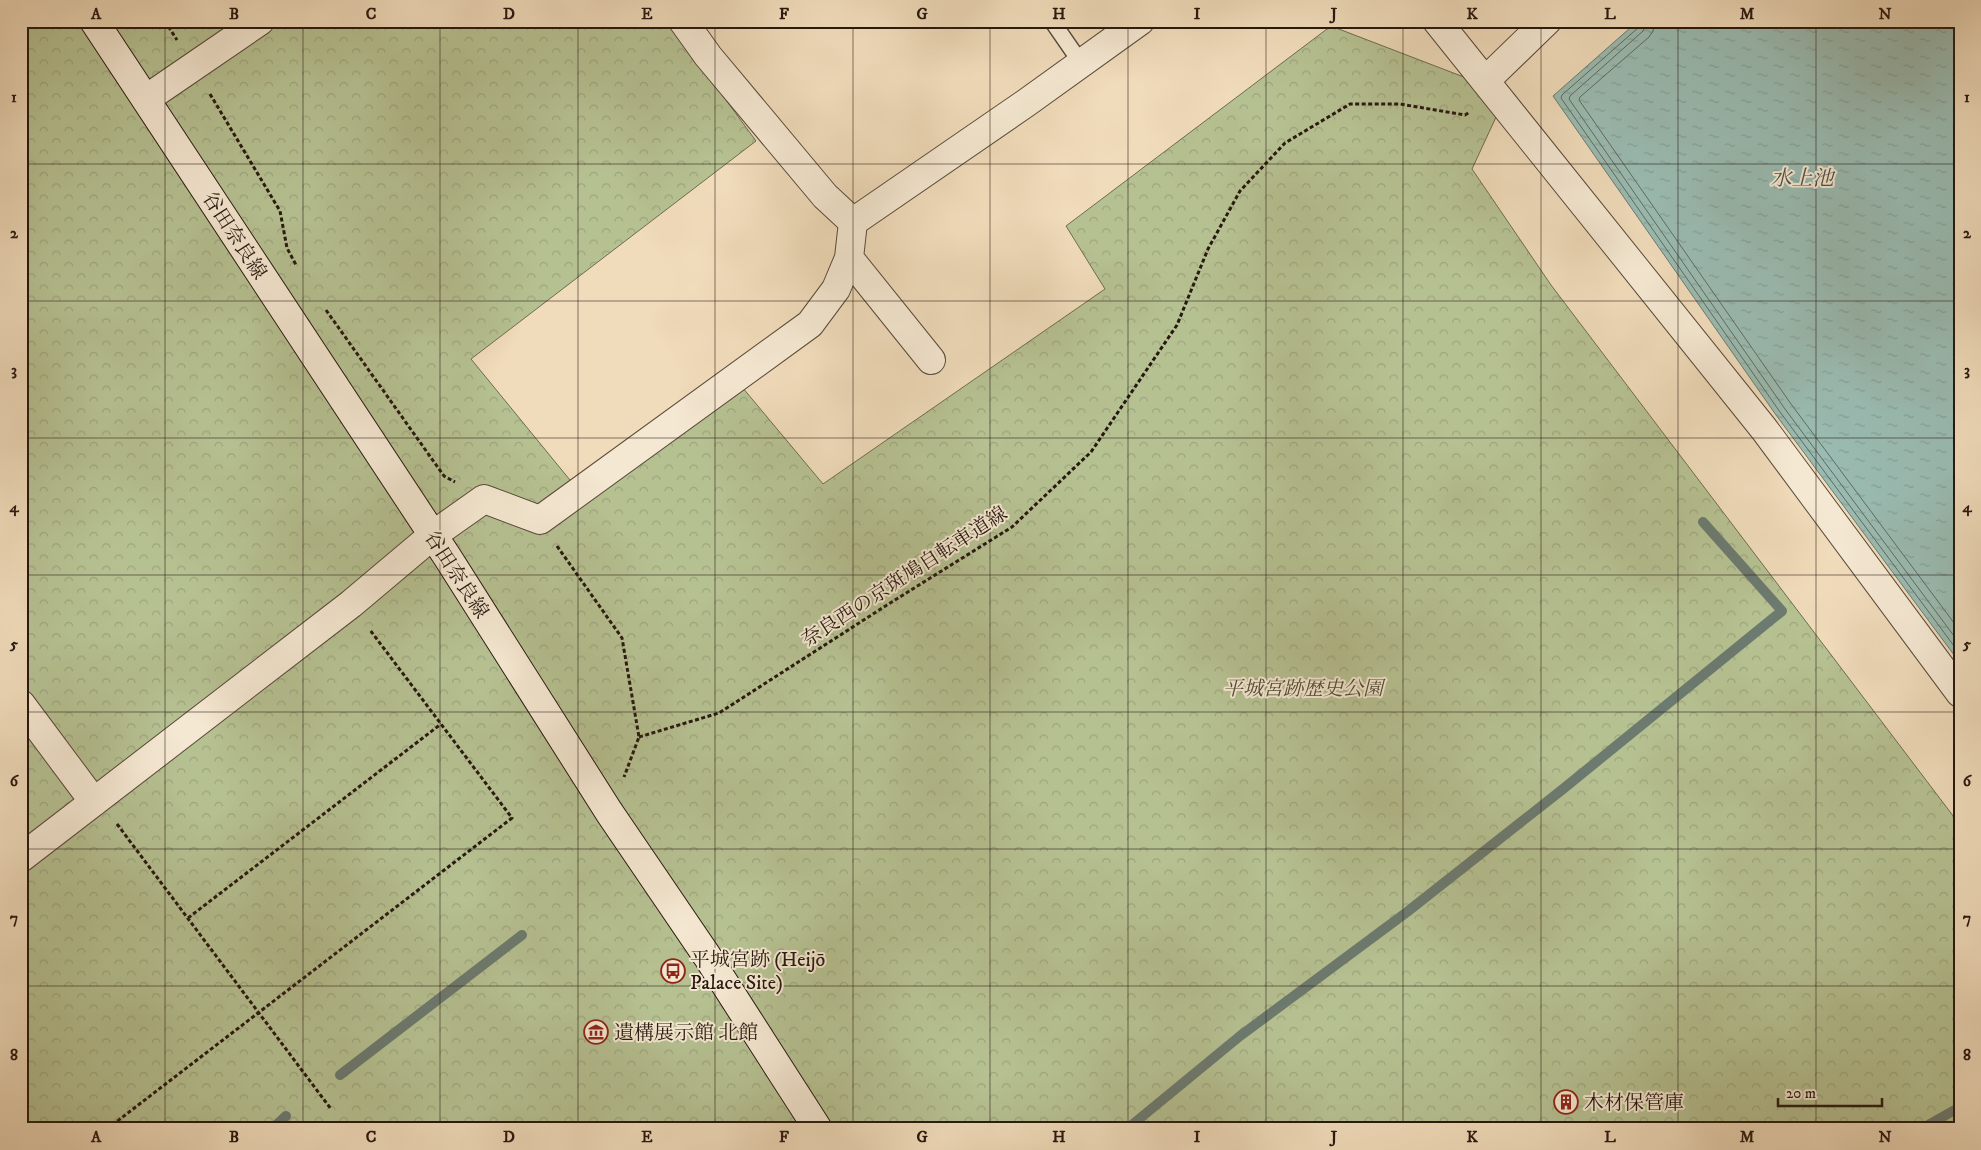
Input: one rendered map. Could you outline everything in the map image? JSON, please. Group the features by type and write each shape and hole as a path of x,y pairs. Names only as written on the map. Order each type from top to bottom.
{"street":[{"name":"谷田奈良線","path":"94,21 433,535 609,812 707,956 818,1129"},
{"path":"146,99 260,21"},
{"path":"683,21 708,56 825,196 852,222"},
{"path":"21,858 351,604 433,535 484,499 540,520 810,324 836,289 848,258 852,222 1026,104 1140,21"},
{"path":"1437,21 1764,429 1960,693"},
{"path":"1491,89 1547,21"},
{"path":"848,258 931,360"},
{"path":"21,704 96,801"}],"lane":[{"path":"1052,21 1081,63"}],"path":[{"path":"165,21 280,211 287,248 298,269"},
{"name":"奈良西の京斑鳩自転車道線","path":"540,520 622,638 639,737 719,713 878,610 1012,527 1091,452 1177,325 1208,249 1240,191 1285,143 1350,104 1400,104 1465,115 1491,89"},
{"path":"324,308 444,476 484,499"},
{"path":"107,1129 512,818 351,604"},
{"path":"188,919 441,724"},
{"path":"96,801 188,919 331,1109"}],"green space":[{"name":"平城宮跡歴史公園","path":"21,21 668,21 756,141 471,359 583,496 742,387 823,484 1105,289 1066,226 1331,26 1469,79 1497,115 1472,169 1551,285 1960,825 1960,1129 21,1129"}],"water":[{"name":"水上池","path":"1638,21 1960,21 1960,663 1776,415 1553,96"}],"waterway":[{"path":"1127,1129 1240,1036 1407,912 1563,789 1782,611 1703,522"},
{"path":"340,1075 522,935"},
{"path":"1921,1129 1960,1107"},
{"path":"272,1129 286,1116"}],"place":[{"name":"平城宮跡 (Heijō Palace Site)","path":"673,971"},
{"name":"遺構展示館 北館","path":"596,1032"},
{"name":"木材保管庫","path":"1566,1102"}]}
